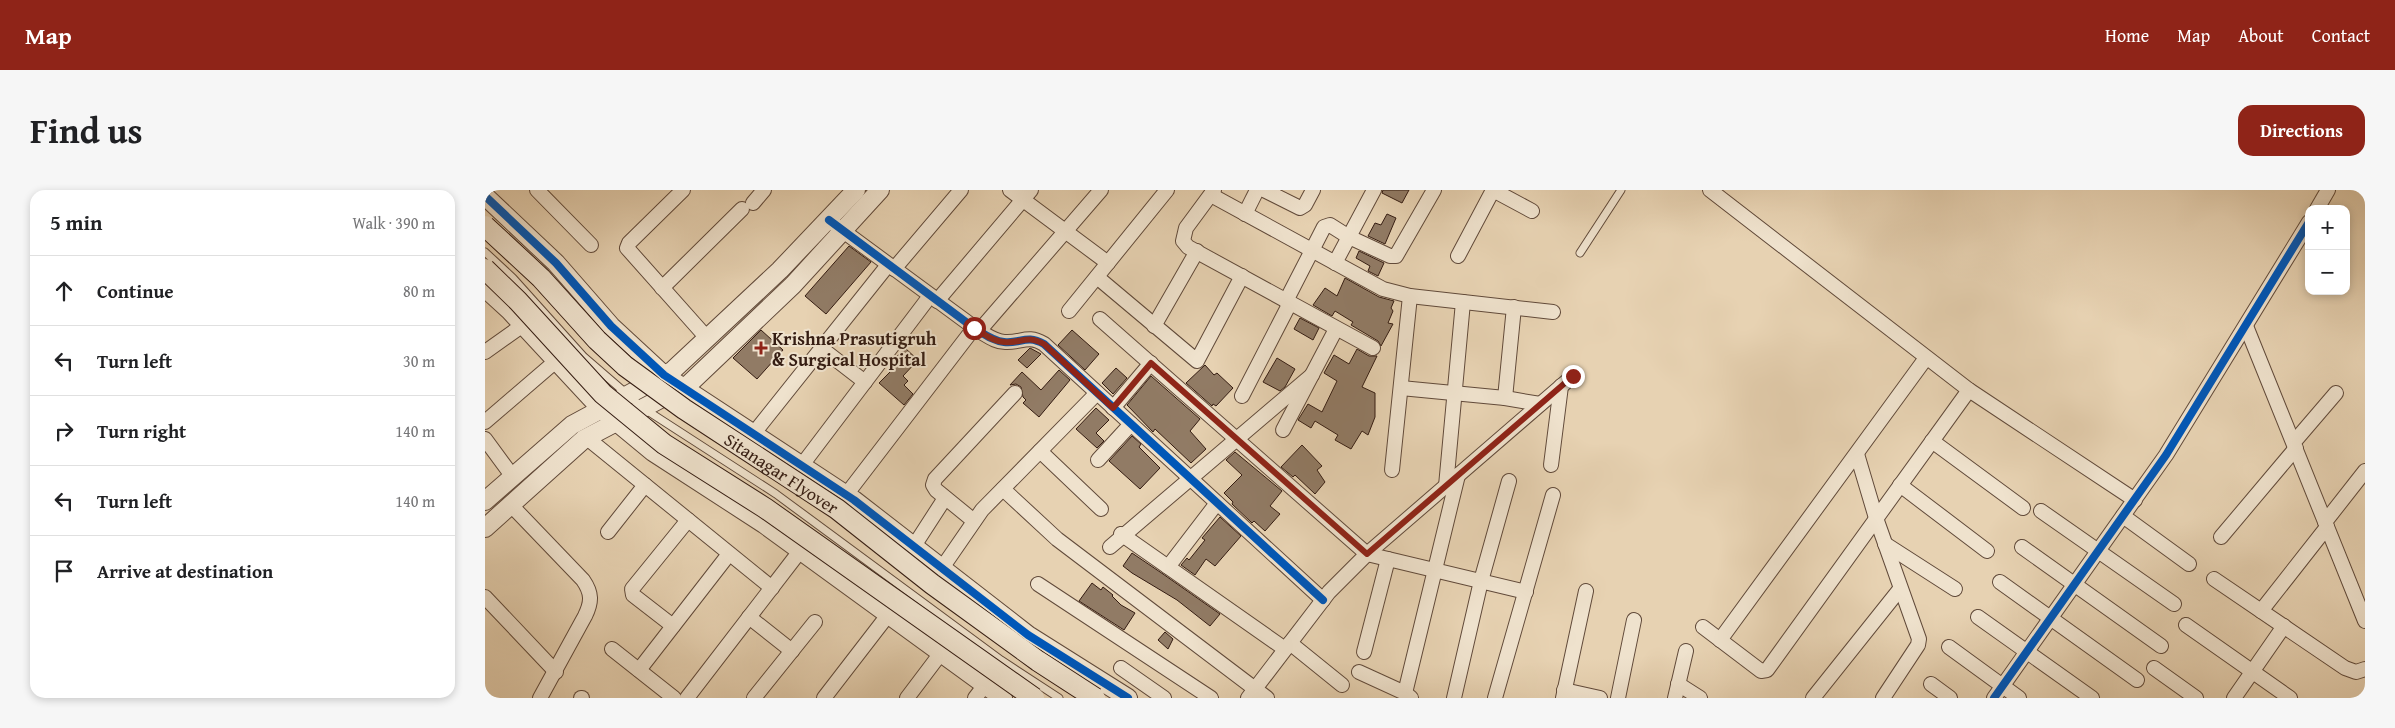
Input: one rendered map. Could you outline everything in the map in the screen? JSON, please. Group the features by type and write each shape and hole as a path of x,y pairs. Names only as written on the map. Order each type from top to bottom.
{"main road":[{"name":"Sitanagar Flyover","path":"485,226 541,278 597,340 625,366 684,409 837,509 939,590 1037,661 1095,698"},
{"path":"485,269 518,301 603,394 664,444 765,508 1034,698"}],"street":[{"path":"537,190 591,245"},
{"path":"683,190 628,246 629,251 707,338"},
{"path":"662,288 764,190"},
{"path":"485,501 572,425 672,370 780,270 856,190"},
{"path":"485,528 587,438 689,384 793,285 880,190"},
{"path":"754,433 821,348 961,190"},
{"path":"1010,190 1027,195 1067,232 1108,263"},
{"path":"846,494 977,330 1067,232 1101,190"},
{"path":"1069,311 1167,190"},
{"path":"1245,214 1257,190"},
{"path":"1264,190 1300,208 1305,205 1313,190"},
{"path":"1335,263 1374,190"},
{"path":"1242,396 1312,250 1327,225 1390,256 1396,256 1434,190"},
{"path":"1458,256 1493,190 1532,211"},
{"path":"1710,190 1969,390 2135,500"},
{"path":"2320,205 2329,190"},
{"path":"1373,348 1197,251 1183,241 1183,235 1213,192 1245,214 1383,289 1410,296 1553,312"},
{"path":"802,465 865,382 933,299 1027,195"},
{"path":"485,196 556,263 611,326 664,375 846,494 1028,634 1128,698"},
{"path":"829,220 977,330 995,340 1006,342 1034,339 1044,344 1323,600"},
{"path":"1994,698 2166,455 2305,229"},
{"path":"1154,326 1197,251"},
{"path":"1097,277 1197,361 1242,276"},
{"path":"485,288 523,325 601,409 653,452 764,524 941,654 980,691 1003,698"},
{"path":"1392,470 1410,296"},
{"path":"1446,486 1463,302"},
{"path":"1505,398 1514,307"},
{"path":"1100,319 1367,554 1526,592"},
{"path":"485,352 523,325"},
{"path":"2246,326 2326,524 2361,596 2365,621"},
{"path":"1283,430 1336,328"},
{"path":"821,348 865,382"},
{"path":"1720,640 1926,358"},
{"path":"485,422 556,361"},
{"path":"1113,408 1151,363"},
{"path":"1111,546 1312,375"},
{"path":"1251,693 1323,600 1367,554 1573,376"},
{"path":"1551,465 1561,386"},
{"path":"1401,388 1505,398 1540,404"},
{"path":"1703,627 1761,671 1767,670 1969,390"},
{"path":"974,521 945,498 933,485 935,479 1015,393"},
{"path":"942,568 974,521 1097,393"},
{"path":"2221,537 2336,393"},
{"path":"1098,460 1131,424"},
{"path":"587,438 772,588"},
{"path":"485,439 513,477"},
{"path":"1932,441 2023,508"},
{"path":"1040,451 1101,509"},
{"path":"1857,454 1876,518 1919,639 1918,645 1883,698"},
{"path":"2261,611 2365,471"},
{"path":"1359,672 1408,695 1458,475"},
{"path":"1454,698 1481,581 1509,481"},
{"path":"608,532 645,485"},
{"path":"1900,486 1987,550"},
{"path":"1003,489 1057,538 1251,693 1267,698"},
{"path":"1495,698 1553,495"},
{"path":"914,546 945,498"},
{"path":"1168,567 1217,503"},
{"path":"511,505 583,580 591,594 590,606 556,672 540,698"},
{"path":"2041,510 2175,604"},
{"path":"2123,516 2189,564"},
{"path":"673,626 633,595 632,589 688,520"},
{"path":"1121,534 1288,646 1342,685"},
{"path":"1885,544 1955,589"},
{"path":"2022,547 2161,646"},
{"path":"687,698 800,551"},
{"path":"639,670 729,554"},
{"path":"1364,652 1388,559"},
{"path":"2214,579 2345,668 2357,672 2365,669"},
{"path":"2000,582 2137,680"},
{"path":"1038,584 1211,698"},
{"path":"1813,698 1900,589"},
{"path":"1586,591 1564,694 1600,698"},
{"path":"485,596 556,672"},
{"path":"824,698 888,615"},
{"path":"749,617 792,651"},
{"path":"1979,617 2092,698"},
{"path":"1618,698 1634,620"},
{"path":"754,698 815,622"},
{"path":"2186,625 2290,698"},
{"path":"2234,698 2284,626"},
{"path":"1949,647 2019,698"},
{"path":"612,649 674,698"},
{"path":"1686,651 1677,691 1700,698"},
{"path":"907,698 941,654"},
{"path":"1121,668 1164,698"},
{"path":"2154,668 2196,698"},
{"path":"1931,684 1950,698"}],"lane":[{"path":"1580,253 1621,190"},
{"path":"485,252 513,278 584,358 643,408 776,494 1001,660 1059,698"}],"building":[{"path":"1383,190 1409,190 1402,203 1382,193"},
{"path":"1387,214 1396,218 1385,244 1368,236 1375,223 1381,225"},
{"path":"849,246 871,262 826,314 805,296"},
{"path":"1359,251 1384,263 1378,276 1368,271 1370,266 1356,258"},
{"path":"1345,278 1379,297 1394,301 1391,308 1393,311 1388,323 1393,324 1381,346 1378,341 1351,325 1353,322 1335,311 1332,316 1313,305 1325,288 1337,296"},
{"path":"1300,318 1319,328 1313,340 1294,329"},
{"path":"761,330 783,350 757,379 733,358"},
{"path":"1072,330 1099,354 1085,370 1058,345"},
{"path":"905,348 918,360 903,376 908,381 904,385 913,394 904,405 879,383 901,361 896,357"},
{"path":"1030,348 1041,354 1027,368 1018,360"},
{"path":"1357,349 1369,356 1377,356 1362,387 1375,393 1375,417 1368,435 1362,431 1351,449 1335,440 1338,435 1315,421 1311,428 1298,420 1308,404 1322,412 1337,381 1324,373 1334,355 1349,364"},
{"path":"1277,358 1295,369 1285,387 1280,391 1263,382"},
{"path":"1205,365 1214,375 1217,373 1233,388 1216,406 1213,404 1212,406 1186,383"},
{"path":"1116,368 1127,378 1113,394 1102,383"},
{"path":"1059,370 1070,380 1039,417 1023,403 1026,400 1023,397 1021,387 1016,384 1010,385 1022,372 1041,390"},
{"path":"1151,376 1200,419 1190,431 1206,449 1191,463 1155,429 1153,432 1127,405"},
{"path":"1096,408 1109,420 1096,433 1104,441 1097,448 1076,429"},
{"path":"1132,436 1141,444 1139,447 1160,468 1140,489 1109,461"},
{"path":"1302,445 1322,466 1317,470 1325,482 1315,494 1295,475 1293,477 1281,467"},
{"path":"1235,452 1282,491 1270,506 1280,514 1265,531 1254,521 1252,523 1232,504 1233,502 1224,493 1242,475 1226,460"},
{"path":"1220,517 1241,536 1215,566 1206,559 1195,575 1181,565 1187,558 1189,560 1205,540 1202,538"},
{"path":"1132,553 1220,614 1210,626 1177,600 1132,573 1123,566"},
{"path":"1092,583 1101,590 1103,587 1121,605 1135,613 1124,630 1079,601"},
{"path":"1165,632 1173,639 1168,649 1158,640"}],"cycle path":[{"path":"485,196 556,263 611,326 664,375 854,500 1028,635 1128,698"},
{"path":"829,220 985,335 1004,342 1033,340 1044,344 1323,600"},
{"path":"1994,698 2166,455 2305,229"}],"place":[{"name":"Krishna Prasutigruh & Surgical Hospital","path":"761,348"}],"route":[{"path":"974,328 995,340 1006,342 1028,338 1044,344 1113,408 1151,363 1367,554 1573,376"}]}
